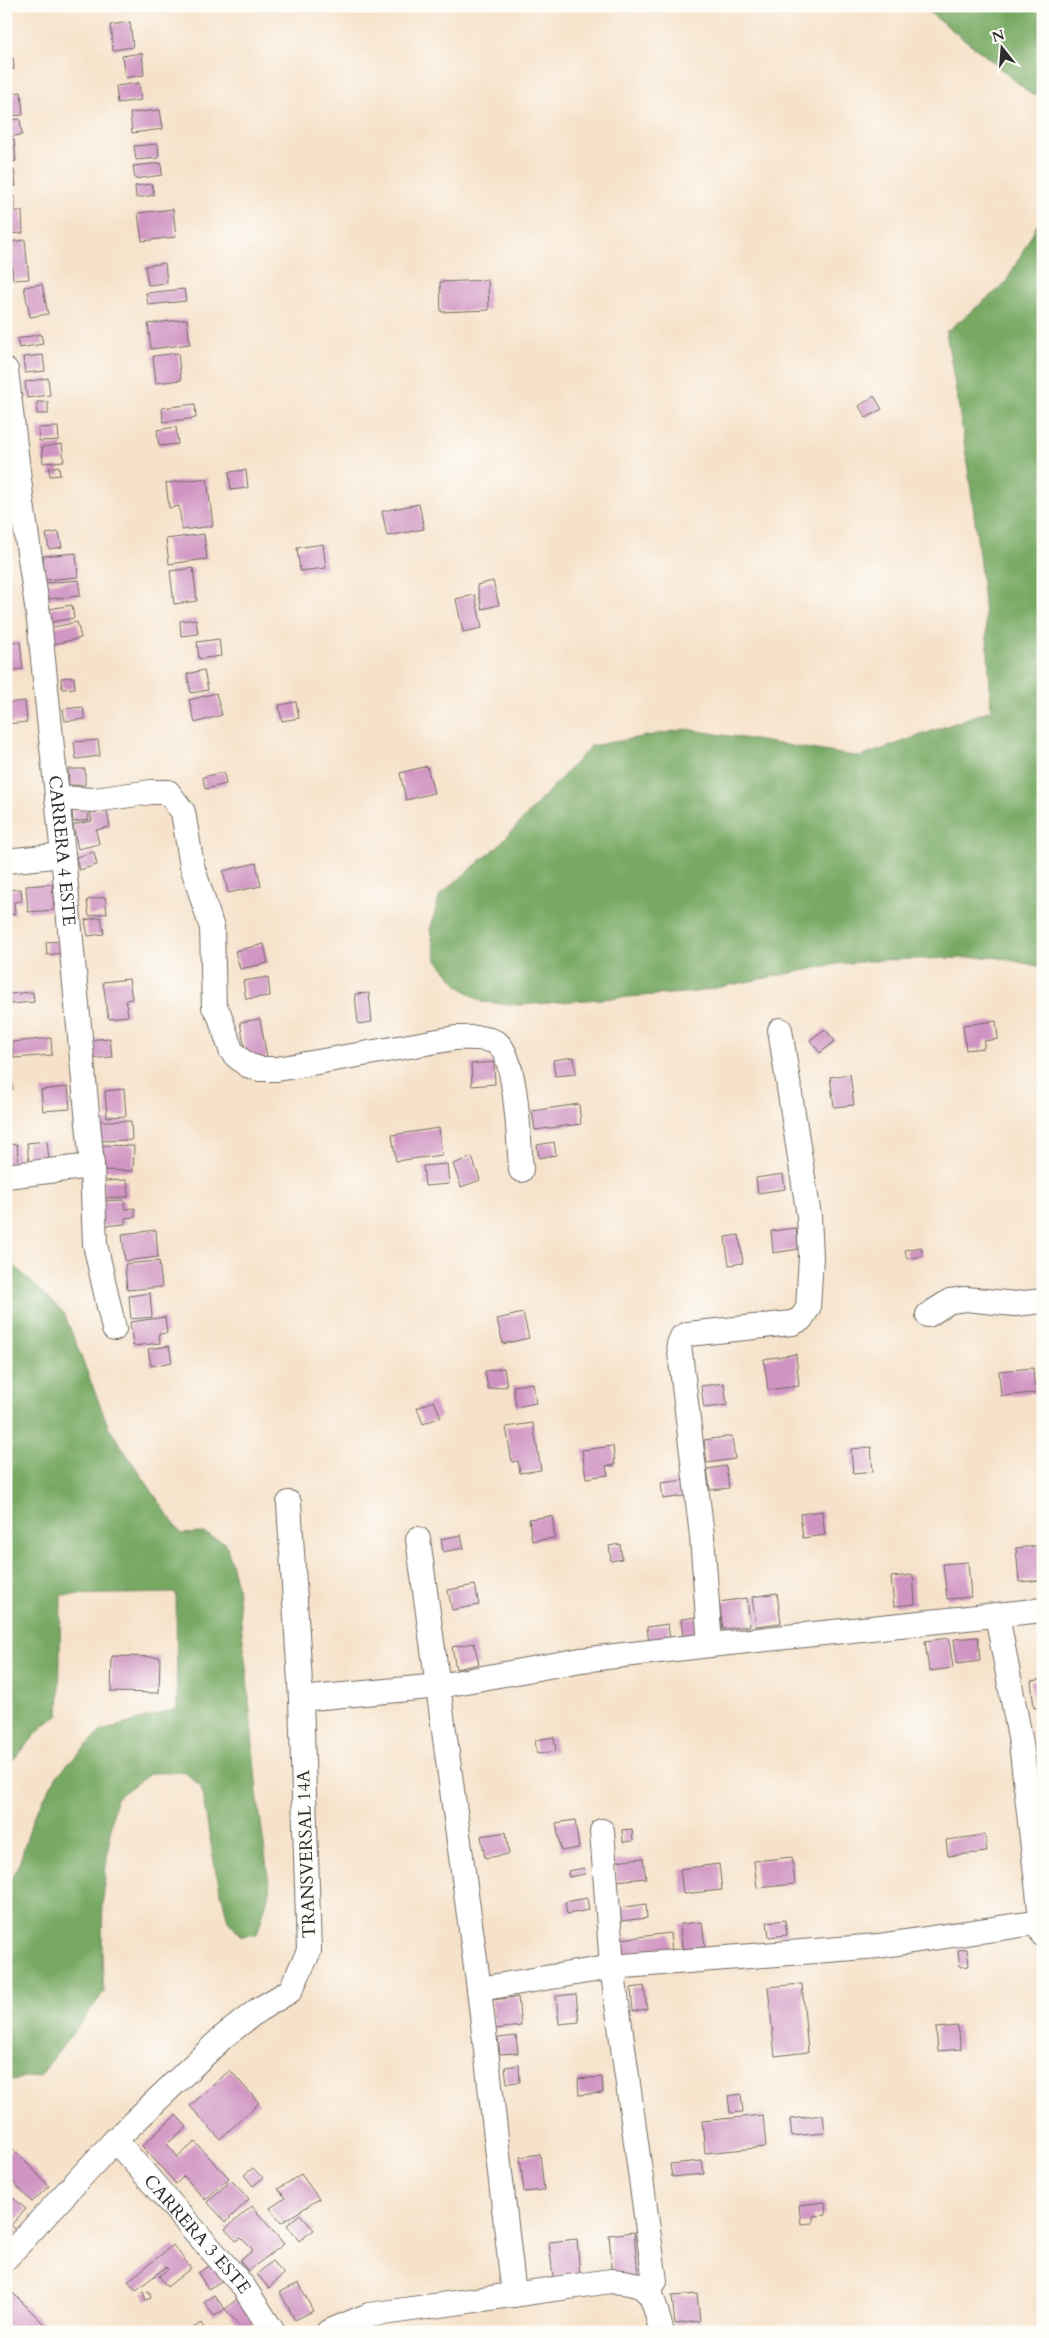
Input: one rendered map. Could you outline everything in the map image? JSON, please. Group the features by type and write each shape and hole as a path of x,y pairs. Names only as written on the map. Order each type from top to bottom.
{"street":[{"name":"CARRERA 4 ESTE","path":"6,370 14,504 39,620 63,855 92,1166 95,1244 114,1329"},
{"path":"57,798 95,800 152,792 168,792 183,812 192,866 212,928 214,1007 227,1034 231,1050 247,1064 260,1070 278,1069 455,1038 481,1038 495,1042 504,1050 511,1070 521,1170"},
{"path":"6,861 63,855"},
{"path":"710,1645 702,1536 679,1344 682,1337 688,1334 792,1323 800,1319 808,1308 811,1265 809,1216 780,1030"},
{"path":"6,1176 92,1166"},
{"path":"928,1315 950,1301 966,1299 1015,1304 1043,1300"},
{"name":"TRANSVERSAL 14A","path":"6,2258 116,2140 223,2037 258,2010 290,1991 310,1950 301,1700 288,1503"},
{"path":"418,1539 479,1990 514,2295"},
{"path":"301,1700 439,1686 581,1660 1043,1610"},
{"path":"479,1990 612,1967 878,1946 1042,1929 1021,1743 997,1615"},
{"path":"602,1831 612,1967 655,2282 647,2292"},
{"name":"CARRERA 3 ESTE","path":"116,2140 243,2286 273,2332"},
{"path":"328,2332 514,2295 611,2282 636,2284 647,2292 656,2302 662,2332"}],"green space":[{"path":"921,6 1043,6 1043,88 1033,96 987,57"},
{"path":"1043,214 1043,967 994,957 883,960 836,964 696,992 519,1005 482,1002 460,987 437,960 430,930 440,895 498,846 591,746 686,729 860,757 991,710 989,662 975,520 946,332 1005,284"},
{"path":"6,1258 64,1313 109,1428 181,1534 203,1533 226,1543 237,1586 257,1793 270,1890 257,1934 241,1936 228,1921 215,1868 201,1787 185,1772 151,1773 116,1798 108,1846 102,1919 104,1992 40,2076 11,2080 6,2073 6,1891 19,1864 33,1818 57,1775 101,1731 177,1709 176,1593 61,1595 59,1715 44,1725 6,1769"}],"building":[{"path":"130,22 133,47 113,50 110,25"},
{"path":"142,53 144,75 125,78 122,56"},
{"path":"6,58 13,58 14,69 6,70"},
{"path":"6,74 8,74 10,84 6,85"},
{"path":"139,83 141,100 118,103 116,86"},
{"path":"21,92 23,115 6,116 6,94"},
{"path":"160,110 163,129 132,133 130,113"},
{"path":"20,119 22,135 6,137 6,120"},
{"path":"14,139 16,161 6,163 6,140"},
{"path":"158,144 159,158 136,160 134,146"},
{"path":"161,163 162,175 135,179 133,166"},
{"path":"14,170 16,186 6,187 6,171"},
{"path":"152,184 154,195 136,198 135,186"},
{"path":"6,196 15,196 15,211 22,211 23,233 6,234"},
{"path":"173,209 176,237 142,241 138,213"},
{"path":"25,240 29,279 13,280 9,242"},
{"path":"165,263 167,283 148,285 145,266"},
{"path":"488,280 489,310 441,312 440,282"},
{"path":"42,284 48,314 30,317 24,287"},
{"path":"184,289 186,301 148,305 146,293"},
{"path":"187,319 190,344 151,349 148,324"},
{"path":"41,334 43,344 19,348 17,339"},
{"path":"178,353 181,380 156,383 153,356"},
{"path":"43,355 45,371 25,373 23,357"},
{"path":"48,378 50,395 27,398 25,382"},
{"path":"874,396 882,409 866,418 859,406"},
{"path":"37,402 48,402 48,414 37,414"},
{"path":"195,404 196,418 163,422 162,408"},
{"path":"58,427 59,440 39,441 38,428"},
{"path":"176,427 178,444 159,446 157,430"},
{"path":"62,444 64,461 43,463 42,447"},
{"path":"59,466 60,475 50,476 49,468"},
{"path":"246,470 248,488 231,490 229,472"},
{"path":"207,478 213,526 182,530 179,506 169,508 166,483"},
{"path":"419,504 424,529 387,536 382,511"},
{"path":"59,532 62,547 49,549 46,534"},
{"path":"204,534 207,559 169,564 166,539"},
{"path":"323,544 326,568 300,571 297,548"},
{"path":"76,553 78,577 45,580 43,556"},
{"path":"193,568 197,601 174,604 170,571"},
{"path":"79,580 80,596 46,599 45,583"},
{"path":"493,581 499,605 482,609 477,585"},
{"path":"475,595 482,628 463,632 456,599"},
{"path":"72,605 74,618 51,622 49,609"},
{"path":"196,619 198,634 181,636 180,621"},
{"path":"77,622 81,638 54,644 50,628"},
{"path":"219,639 221,656 199,659 197,642"},
{"path":"20,641 23,669 6,671 6,643"},
{"path":"204,670 208,690 191,693 187,674"},
{"path":"74,677 75,688 62,689 61,678"},
{"path":"216,693 222,715 195,723 189,700"},
{"path":"25,701 27,722 6,724 6,703"},
{"path":"296,702 299,718 282,721 279,705"},
{"path":"83,707 85,719 65,721 63,709"},
{"path":"98,740 100,756 76,759 74,742"},
{"path":"427,766 434,793 406,800 400,773"},
{"path":"68,769 85,769 85,785 69,785"},
{"path":"224,772 226,784 205,789 203,777"},
{"path":"106,807 110,827 96,830 99,844 78,849 73,825 92,821 90,810"},
{"path":"88,809 89,820 73,822 72,810"},
{"path":"94,852 97,865 79,870 76,857"},
{"path":"256,863 261,886 228,893 223,871"},
{"path":"52,884 54,910 28,912 26,886"},
{"path":"21,889 22,901 14,902 15,914 6,915 6,890"},
{"path":"105,897 107,913 89,916 87,900"},
{"path":"101,917 104,934 88,936 85,920"},
{"path":"61,941 63,953 47,955 46,942"},
{"path":"264,944 268,963 240,969 235,951"},
{"path":"268,977 270,996 246,999 243,981"},
{"path":"129,979 132,999 126,1000 128,1016 108,1018 103,982"},
{"path":"33,992 34,1002 10,1004 9,994"},
{"path":"369,993 372,1022 358,1024 355,994"},
{"path":"260,1019 267,1057 247,1061 240,1022"},
{"path":"996,1021 998,1039 984,1041 984,1048 966,1050 963,1025"},
{"path":"825,1029 835,1041 820,1053 810,1040"},
{"path":"51,1038 52,1055 14,1058 12,1042"},
{"path":"110,1038 112,1057 89,1059 88,1040"},
{"path":"574,1057 576,1074 555,1076 553,1060"},
{"path":"494,1062 495,1084 472,1086 471,1064"},
{"path":"11,1065 13,1090 6,1091 6,1066"},
{"path":"850,1074 854,1105 834,1107 830,1077"},
{"path":"68,1087 70,1109 43,1111 41,1090"},
{"path":"124,1089 126,1116 107,1117 105,1091"},
{"path":"579,1104 581,1124 535,1130 532,1111"},
{"path":"99,1121 131,1121 132,1140 99,1141"},
{"path":"439,1128 442,1155 396,1161 392,1135"},
{"path":"47,1141 49,1161 29,1163 27,1143"},
{"path":"554,1142 556,1155 539,1158 537,1145"},
{"path":"17,1144 19,1167 6,1168 6,1145"},
{"path":"100,1145 134,1146 133,1171 100,1170"},
{"path":"472,1157 480,1180 461,1187 453,1164"},
{"path":"447,1164 449,1184 425,1186 423,1166"},
{"path":"783,1174 785,1189 758,1193 756,1178"},
{"path":"127,1180 128,1197 104,1198 103,1181"},
{"path":"124,1200 125,1209 135,1208 135,1217 125,1218 125,1224 102,1226 100,1201"},
{"path":"796,1228 799,1249 773,1253 771,1231"},
{"path":"156,1230 158,1257 125,1261 122,1234"},
{"path":"739,1235 743,1263 729,1265 725,1237"},
{"path":"921,1247 923,1256 907,1259 905,1250"},
{"path":"159,1261 162,1287 127,1290 125,1264"},
{"path":"150,1293 152,1317 131,1319 129,1296"},
{"path":"523,1313 529,1338 503,1344 497,1319"},
{"path":"165,1317 167,1333 159,1334 160,1343 133,1346 130,1322"},
{"path":"169,1346 172,1362 151,1366 148,1349"},
{"path":"796,1354 799,1386 768,1390 764,1359"},
{"path":"504,1368 507,1386 488,1389 485,1371"},
{"path":"1033,1368 1035,1393 1001,1396 999,1371"},
{"path":"533,1383 536,1403 516,1407 513,1386"},
{"path":"724,1383 727,1405 704,1408 701,1386"},
{"path":"434,1401 441,1417 423,1424 417,1408"},
{"path":"533,1423 541,1470 520,1473 518,1461 512,1462 506,1427"},
{"path":"732,1436 735,1459 707,1463 704,1440"},
{"path":"613,1446 615,1465 606,1466 608,1475 586,1478 582,1450"},
{"path":"871,1447 873,1472 853,1474 851,1449"},
{"path":"726,1466 729,1488 710,1490 707,1469"},
{"path":"684,1480 685,1496 663,1499 661,1483"},
{"path":"822,1511 825,1535 803,1538 800,1514"},
{"path":"552,1516 555,1538 532,1541 529,1519"},
{"path":"461,1535 464,1548 443,1552 441,1539"},
{"path":"620,1544 622,1559 611,1561 609,1546"},
{"path":"1043,1545 1043,1580 1019,1582 1016,1548"},
{"path":"968,1562 971,1597 947,1599 943,1564"},
{"path":"913,1575 915,1604 894,1606 891,1577"},
{"path":"475,1585 479,1605 452,1610 448,1590"},
{"path":"777,1593 781,1623 756,1626 752,1597"},
{"path":"747,1598 750,1626 723,1629 719,1602"},
{"path":"698,1617 701,1634 683,1636 681,1619"},
{"path":"668,1624 670,1641 649,1644 647,1627"},
{"path":"978,1637 980,1661 957,1664 954,1639"},
{"path":"949,1638 953,1668 929,1671 925,1641"},
{"path":"474,1643 479,1664 456,1669 452,1647"},
{"path":"112,1656 160,1657 159,1693 111,1692"},
{"path":"1043,1679 1043,1707 1034,1708 1031,1681"},
{"path":"554,1737 556,1751 537,1754 535,1740"},
{"path":"575,1820 579,1848 561,1851 556,1823"},
{"path":"632,1829 633,1841 623,1842 622,1830"},
{"path":"506,1832 509,1854 485,1858 481,1836"},
{"path":"985,1835 987,1852 948,1856 946,1840"},
{"path":"792,1857 795,1884 757,1888 754,1861"},
{"path":"643,1858 646,1878 617,1881 615,1861"},
{"path":"719,1864 722,1890 683,1894 680,1869"},
{"path":"584,1868 585,1874 569,1877 568,1871"},
{"path":"587,1898 589,1910 567,1914 565,1902"},
{"path":"646,1904 647,1918 621,1921 619,1908"},
{"path":"785,1920 787,1935 769,1937 767,1922"},
{"path":"702,1922 705,1947 682,1949 680,1924"},
{"path":"670,1933 672,1953 624,1959 622,1939"},
{"path":"967,1949 969,1966 960,1967 958,1950"},
{"path":"802,1984 808,2052 775,2056 768,1987"},
{"path":"644,1986 647,2009 633,2011 631,1988"},
{"path":"576,1994 579,2022 559,2024 556,1996"},
{"path":"518,1997 521,2026 495,2029 492,2000"},
{"path":"958,2026 961,2049 938,2051 936,2028"},
{"path":"516,2036 518,2053 500,2054 498,2038"},
{"path":"519,2065 520,2082 507,2083 505,2067"},
{"path":"230,2070 259,2103 220,2139 190,2106"},
{"path":"602,2077 603,2093 579,2095 578,2079"},
{"path":"741,2094 743,2112 730,2113 728,2096"},
{"path":"176,2115 187,2127 167,2144 178,2157 195,2142 229,2178 205,2200 184,2176 176,2184 142,2146"},
{"path":"763,2115 766,2147 705,2153 702,2121"},
{"path":"823,2115 825,2133 792,2136 790,2119"},
{"path":"12,2148 49,2186 32,2202 6,2175 6,2154"},
{"path":"540,2154 544,2190 524,2192 520,2157"},
{"path":"702,2161 704,2174 672,2177 670,2164"},
{"path":"253,2168 263,2178 253,2186 244,2175"},
{"path":"301,2174 319,2199 281,2223 270,2208 285,2198 278,2189"},
{"path":"231,2180 249,2199 226,2222 207,2202"},
{"path":"10,2195 26,2209 11,2225 19,2233 6,2245 6,2199"},
{"path":"825,2202 826,2215 813,2216 813,2223 801,2224 799,2205"},
{"path":"252,2206 284,2244 248,2271 240,2261 253,2250 241,2238 236,2241 225,2229"},
{"path":"300,2214 314,2230 299,2241 287,2225"},
{"path":"634,2232 638,2275 613,2277 609,2235"},
{"path":"577,2239 580,2275 553,2277 549,2242"},
{"path":"173,2245 191,2268 167,2287 159,2276 168,2269 166,2267 136,2290 128,2281"},
{"path":"272,2261 284,2274 269,2288 257,2274"},
{"path":"215,2262 225,2279 208,2289 198,2273"},
{"path":"299,2283 313,2311 295,2320 280,2292"},
{"path":"10,2290 52,2332 6,2332 6,2293"},
{"path":"149,2291 151,2298 146,2300 143,2292"},
{"path":"243,2294 261,2316 243,2330 225,2309"},
{"path":"697,2294 700,2321 675,2324 672,2296"},
{"path":"214,2295 225,2309 214,2316 204,2302"},
{"path":"201,2323 206,2332 187,2332"}]}
